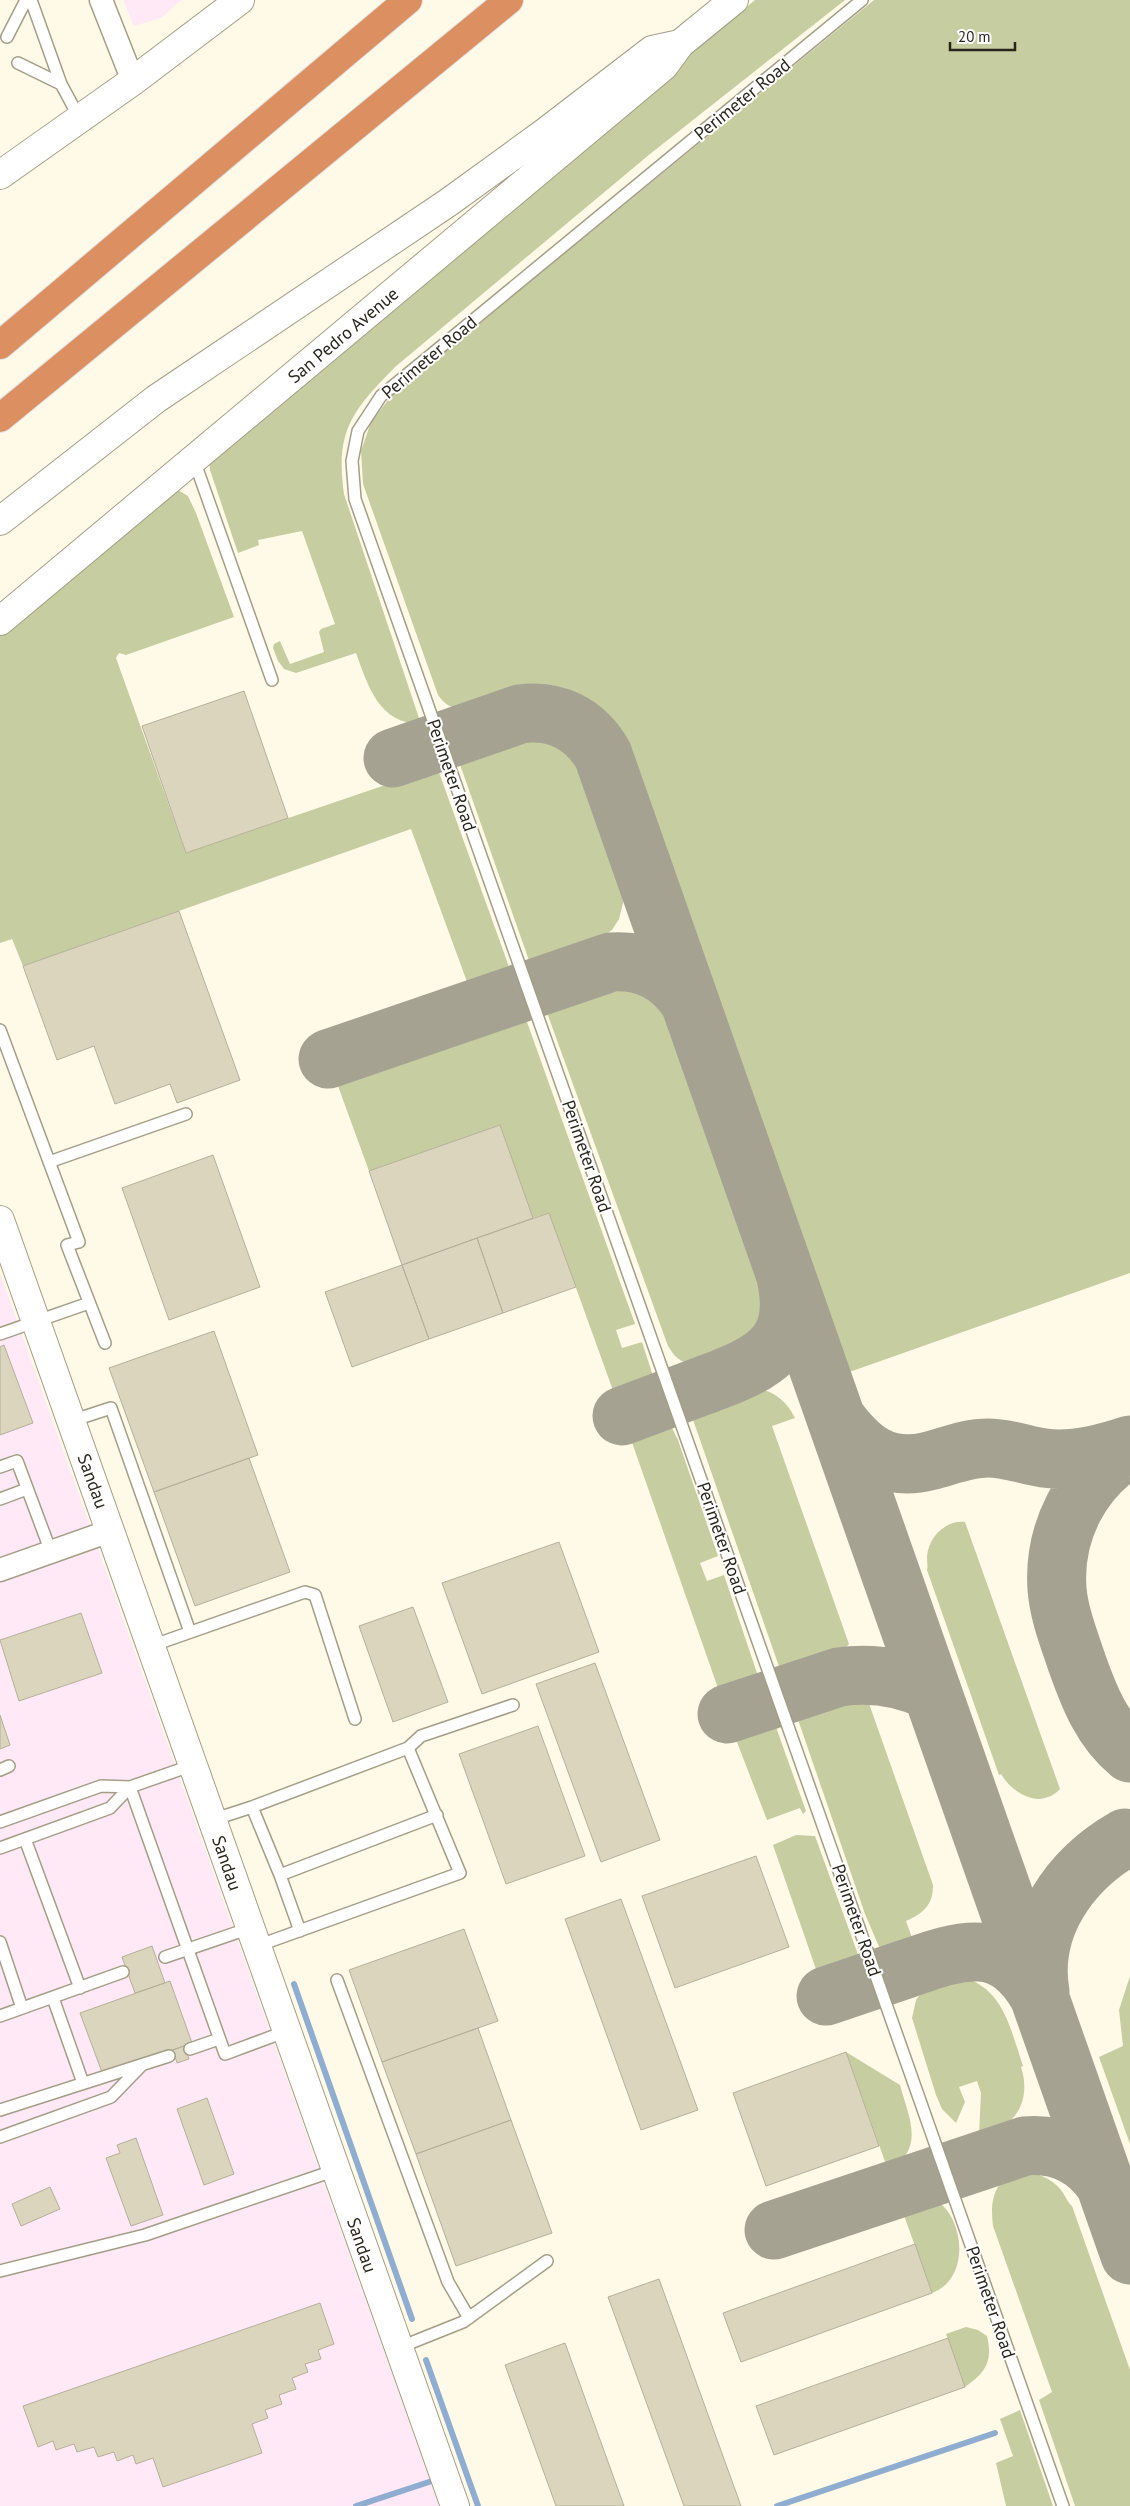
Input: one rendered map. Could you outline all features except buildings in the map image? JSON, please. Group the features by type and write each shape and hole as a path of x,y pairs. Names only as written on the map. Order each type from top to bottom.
{"highway":[{"path":"0,345 408,0"},
{"path":"0,418 509,0"}],"main road":[{"path":"0,175 133,81 240,0"},
{"name":"San Pedro Avenue","path":"0,621 664,66 680,44 734,0"},
{"name":"San Pedro Avenue","path":"0,521 156,399 449,202 560,121 652,50 680,44"},
{"name":"Sandau","path":"0,1220 455,2506"}],"street":[{"path":"102,0 133,81"},
{"path":"0,1570 110,1531"}],"lane":[{"path":"8,37 26,0"},
{"path":"31,0 61,84 80,119"},
{"name":"Perimeter Road","path":"862,0 381,396 358,431 352,461 355,499 1063,2506"},
{"path":"18,62 61,84"},
{"path":"194,460 272,680"},
{"path":"0,1030 79,1242 67,1245 105,1343"},
{"path":"49,1162 186,1114"},
{"path":"0,1334 89,1303"},
{"path":"71,1421 111,1408 190,1632"},
{"path":"0,1467 17,1461 50,1552"},
{"path":"0,1499 27,1489"},
{"path":"151,1646 305,1592 315,1595 354,1719"},
{"path":"212,1820 252,1807 408,1748 421,1736 513,1705"},
{"path":"165,1957 187,1950 254,1937 300,1931 460,1873 408,1748"},
{"path":"0,1822 101,1786 130,1787 193,1766"},
{"path":"0,1848 110,1808 130,1787"},
{"path":"130,1787 225,2054 286,2031"},
{"path":"252,1807 300,1931"},
{"path":"280,1876 437,1815"},
{"path":"25,1839 80,1988"},
{"path":"0,1942 22,2008"},
{"path":"0,2016 123,1972"},
{"path":"337,1980 448,2282 469,2318"},
{"path":"54,1998 83,2083"},
{"path":"190,2048 219,2039"},
{"path":"0,2110 169,2056"},
{"path":"0,2137 111,2097 143,2064"},
{"path":"0,2271 145,2235 336,2170"},
{"path":"398,2348 469,2318 546,2261"}],"shaded area":[{"path":"123,0 181,0 161,18 134,26"},
{"path":"0,1273 439,2506 0,2506"}],"green space":[{"path":"755,0 845,0 650,154 395,367 368,397 350,423 342,454 344,494 421,724 395,718 385,710 371,690 356,653 296,673 284,669 278,661 273,648 274,644 280,641 290,664 324,652 319,632 321,629 335,624 302,531 258,540 259,545 238,553 210,470 209,459"},
{"path":"874,0 1130,0 1130,1273 841,1375 622,750 609,727 599,716 574,701 560,696 531,691 516,692 502,695 466,709 453,708 441,699 363,484 361,451 371,422 392,395"},
{"path":"178,490 188,496 196,513 234,617 126,655 119,653 116,658 186,853 400,780 436,764 512,975 470,990 411,829 23,966 12,939 0,943 0,629"},
{"path":"537,731 559,737 580,756 622,874 624,899 619,919 612,930 589,946 589,948 532,969 457,756 515,736"},
{"path":"614,979 639,982 652,990 669,1009 766,1282 765,1320 754,1338 725,1356 702,1363 692,1364 681,1361 668,1346 546,1010 545,1003 550,999"},
{"path":"509,1013 522,1016 527,1022 635,1324 616,1330 622,1348 642,1342 655,1382 615,1396 549,1213 533,1218 500,1125 369,1171 334,1075"},
{"path":"745,1389 761,1390 775,1395 786,1404 795,1418 772,1426 849,1644 834,1661 783,1678 691,1414 696,1405"},
{"path":"656,1421 671,1426 678,1440 718,1556 700,1563 707,1581 724,1575 761,1685 727,1696 719,1691 628,1431"},
{"path":"965,1522 1060,1789 1044,1798 1036,1799 1020,1793 1012,1788 1001,1774 999,1775 927,1570 928,1549 935,1536 939,1531 951,1524"},
{"path":"850,1691 866,1695 933,1885 933,1892 926,1908 918,1915 906,1921 915,1946 883,1956 865,1914 794,1708"},
{"path":"772,1716 806,1811 803,1814 800,1808 767,1820 735,1737 739,1728"},
{"path":"796,1835 815,1836 860,1960 833,1974 818,1975 773,1845"},
{"path":"954,1975 983,1987 994,1997 1002,2008 1008,2022 1023,2066 1021,2067 1024,2091 1018,2112 1002,2127 992,2132 979,2134 981,2093 977,2081 959,2087 965,2102 956,2123 942,2109 912,2018 916,2000 928,1983"},
{"path":"1130,1976 1130,2144 1099,2057 1123,2046 1119,2010"},
{"path":"846,2052 900,2085 910,2121 911,2143 900,2162 888,2170"},
{"path":"1017,2172 1035,2174 1047,2178 1057,2185 1072,2206 1130,2370 1130,2506 1075,2506 1039,2400 1052,2392 993,2226 993,2201 998,2187 1009,2176"},
{"path":"925,2203 940,2203 949,2213 955,2225 958,2238 957,2265 952,2277 944,2286 932,2293 902,2210"},
{"path":"966,2327 978,2330 987,2336 989,2353 983,2371 965,2387 946,2334"},
{"path":"1020,2410 1053,2506 1006,2506 996,2463 1013,2456 1000,2419"}],"waterway":[{"path":"294,1984 412,2319"},
{"path":"426,2360 478,2506"},
{"path":"777,2506 995,2433"},
{"path":"356,2506 438,2479"}],"taxiway":[{"path":"393,758 520,714 533,713 546,714 568,721 588,735 603,755 1130,2255"},
{"path":"328,1059 611,962 635,963 656,970 674,983 689,1001"},
{"path":"622,1416 741,1370 757,1362 771,1351 781,1338 788,1322 789,1302 786,1277"},
{"path":"836,1418 845,1430 865,1449 875,1456 900,1464 914,1464 980,1448 995,1448 1044,1458 1066,1459 1099,1454 1130,1445"},
{"path":"1130,1448 1097,1474 1084,1490 1065,1527 1057,1568 1057,1589 1062,1617 1086,1688 1104,1723 1120,1744 1130,1753"},
{"path":"727,1714 839,1677 863,1675 887,1677 909,1682 932,1691"},
{"path":"1040,1992 1038,1968 1041,1944 1048,1922 1058,1902 1071,1883 1087,1866 1125,1838"},
{"path":"826,1996 945,1956 980,1952 996,1955 1011,1963 1026,1977 1039,1996"},
{"path":"774,2230 1025,2146 1049,2147 1071,2153 1098,2174 1105,2184"}]}
